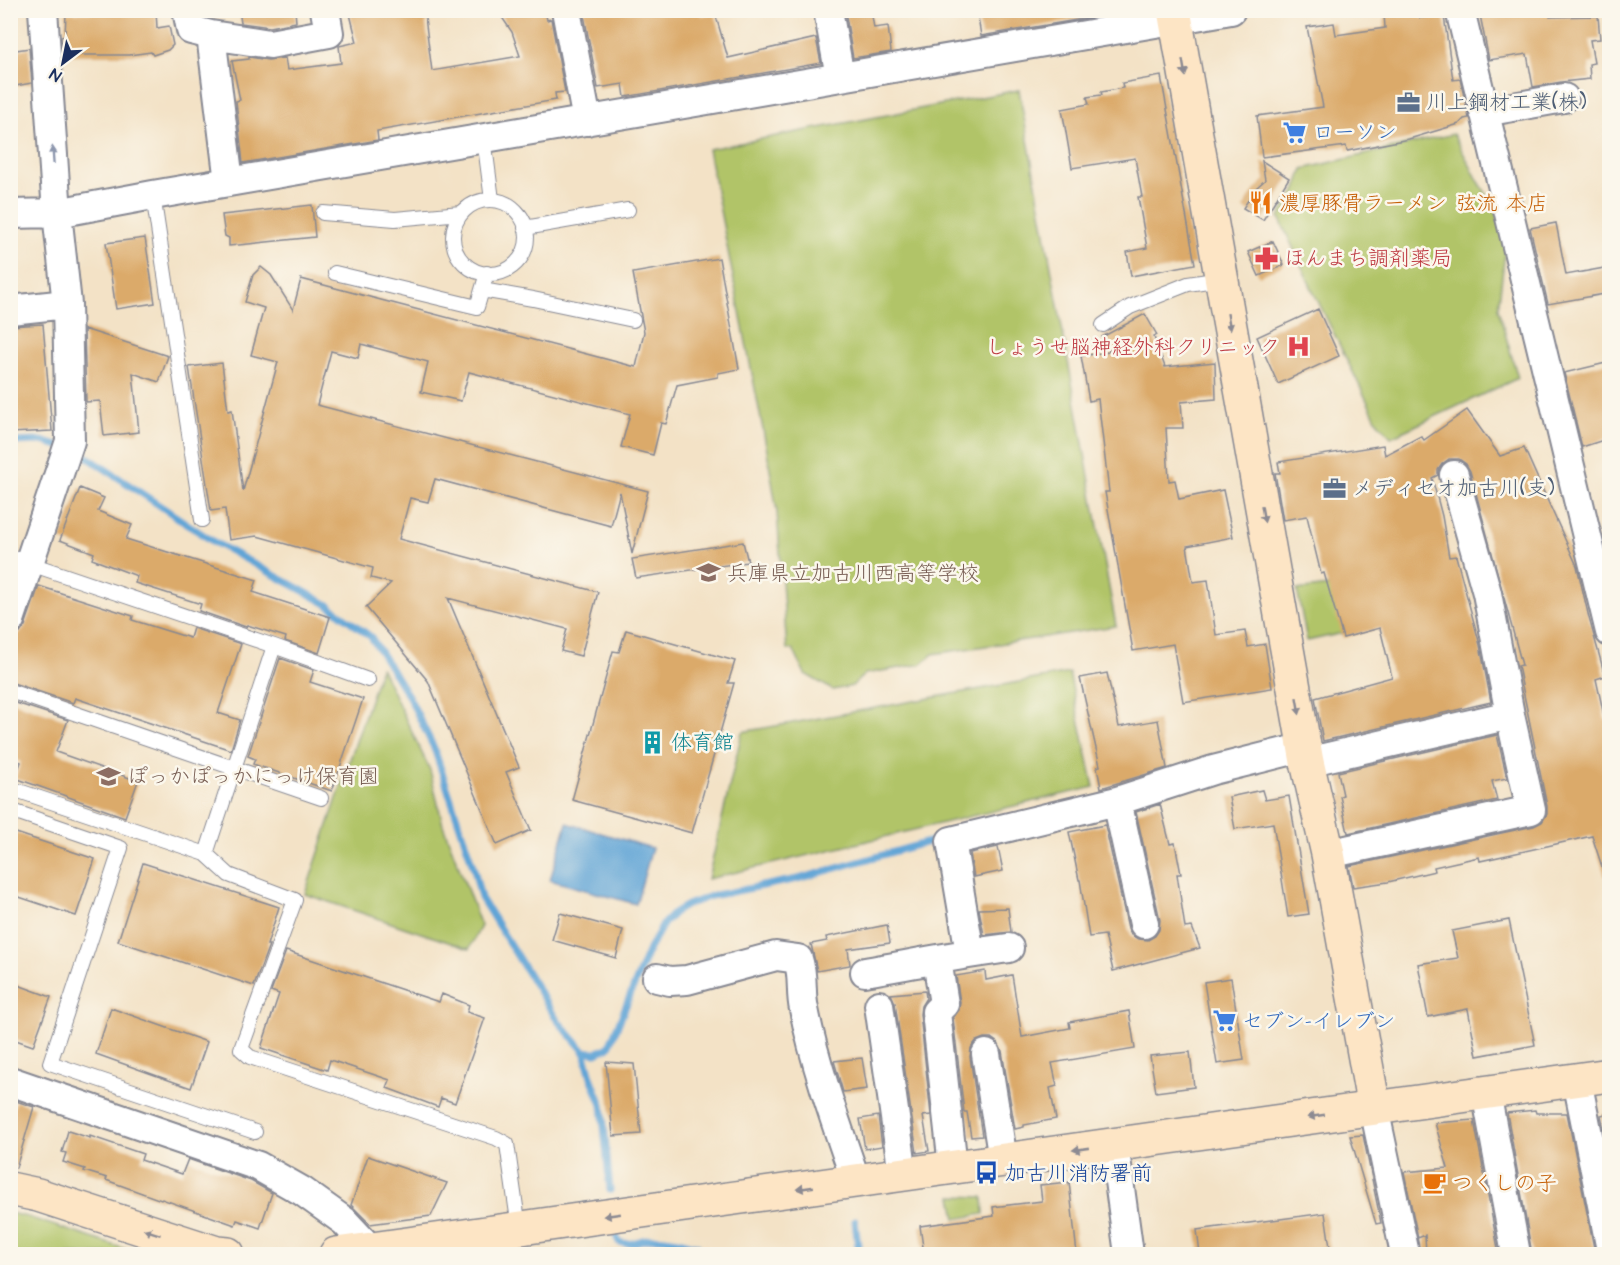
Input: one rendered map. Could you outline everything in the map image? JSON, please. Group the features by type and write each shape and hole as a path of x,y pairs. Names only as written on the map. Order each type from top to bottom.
{"street":[{"path":"10,620 20,560 68,447 67,304 57,213 43,10"},
{"path":"187,10 191,30 270,44 335,24"},
{"path":"566,10 586,121"},
{"path":"828,10 840,77"},
{"path":"10,214 57,213 840,77 1175,15 1231,10"},
{"path":"1460,10 1610,632"},
{"path":"1175,15 1306,755 1328,854 1374,1108 1405,1254"},
{"path":"212,35 229,182"},
{"path":"1484,112 1564,98"},
{"path":"10,310 67,304"},
{"path":"1328,854 1531,810 1487,593 1454,475"},
{"path":"970,953 951,841 1117,801 1213,770 1306,755 1510,715"},
{"path":"1117,801 1144,924"},
{"path":"865,972 1009,948"},
{"path":"657,978 688,987 776,957 798,959 802,971 803,1006 814,1051 856,1180"},
{"path":"937,960 944,1004 936,1012 953,1167"},
{"path":"879,1005 903,1174"},
{"path":"986,1054 1003,1160"},
{"path":"336,1254 373,1252 519,1228 1610,1075"},
{"path":"1577,1080 1610,1245"},
{"path":"10,1081 258,1166 302,1191 344,1221 373,1252"},
{"path":"1486,1092 1516,1254"},
{"path":"1114,1144 1129,1254"},
{"path":"10,1189 38,1195 217,1253 228,1254"}],"lane":[{"path":"484,138 492,200"},
{"path":"153,195 202,520"},
{"path":"492,200 514,209 525,228 526,240 524,251 518,261 498,273 476,271 466,265 458,256 454,245 453,234 461,213 470,205 492,200"},
{"path":"525,228 628,210"},
{"path":"322,213 395,219 461,213"},
{"path":"335,273 477,308 487,273"},
{"path":"1103,325 1130,307 1188,284 1221,279"},
{"path":"482,290 633,320"},
{"path":"20,560 368,680"},
{"path":"206,854 274,646"},
{"path":"10,691 321,798"},
{"path":"10,788 206,854 229,875 295,900 241,1049 250,1057 496,1138 507,1144 519,1228"},
{"path":"10,810 121,848 50,1063 255,1132"}],"green space":[{"path":"1019,90 1116,626 933,654 922,664 865,674 852,686 833,690 805,674 793,649 787,650 777,512 708,149"},
{"path":"1453,134 1496,209 1506,244 1498,309 1518,378 1391,437 1377,421 1279,217 1295,192 1303,169"},
{"path":"1337,585 1348,632 1307,641 1297,590"},
{"path":"381,667 430,770 443,825 481,926 469,949 305,894"},
{"path":"1069,673 1094,787 708,879 742,732"},
{"path":"952,1196 983,1197 984,1214 956,1219"},
{"path":"10,1213 28,1217 140,1254 11,1254"}],"water":[{"path":"567,823 652,848 636,904 550,880"}],"building":[{"path":"124,10 156,10 157,28 169,26 173,45 168,50 153,55 151,52 129,55 63,55 61,37 65,36 66,13 124,12"},
{"path":"239,10 295,10 296,22 270,27 241,23"},
{"path":"349,10 424,10 432,71 520,56 512,32 497,10 545,11 547,20 551,19 565,92 555,93 556,100 377,131 378,140 243,163 236,101 240,100 232,61 249,59 249,57 268,60 285,58 287,70 341,63 339,46 357,42"},
{"path":"583,10 701,10 702,16 715,13 728,58 816,38 821,63 625,97 623,84 598,88"},
{"path":"845,10 871,10 874,28 888,26 891,52 853,58"},
{"path":"977,10 1106,10 1106,15 981,36"},
{"path":"1479,10 1549,10 1550,17 1598,16 1600,39 1590,40 1594,63 1589,64 1590,79 1533,87 1527,54 1489,60"},
{"path":"1407,11 1408,15 1419,14 1420,18 1444,16 1453,80 1460,79 1469,118 1459,124 1409,139 1347,151 1346,146 1262,157 1257,116 1323,107 1307,27 1334,23 1336,35 1385,28 1384,14"},
{"path":"29,48 32,83 10,87 10,51"},
{"path":"1161,76 1195,264 1131,276 1127,252 1147,248 1138,197 1142,197 1135,158 1072,168 1062,109 1089,104 1087,97 1123,88 1122,83"},
{"path":"1262,161 1289,178 1263,220 1243,208 1256,188 1265,180"},
{"path":"312,205 315,237 229,246 222,215"},
{"path":"1556,223 1566,275 1610,267 1610,293 1548,304 1530,228"},
{"path":"145,238 155,303 116,309 106,243"},
{"name":"ほんまち調剤薬局","path":"1273,241 1284,265 1259,276 1248,252"},
{"path":"719,258 739,369 718,373 718,377 677,385 666,424 661,423 653,455 621,447 630,414 469,372 461,401 421,392 428,362 361,344 358,358 331,351 317,405 648,491 632,554 620,492 611,526 435,479 428,502 410,498 399,539 598,592 581,656 561,651 567,629 448,598 519,767 506,772 531,830 497,845 428,681 366,607 391,583 371,578 373,568 257,536 229,540 225,509 211,511 189,367 222,363 228,411 232,410 243,491 278,362 251,355 264,308 245,302 253,275 261,267 271,275 293,310 301,279 636,367 644,332 633,273"},
{"name":"しょうせ脳神経外科クリニック","path":"1318,309 1339,356 1278,384 1257,337"},
{"path":"1145,314 1157,335 1154,337 1165,367 1215,362 1216,399 1181,402 1183,428 1166,428 1169,481 1175,480 1179,499 1223,490 1233,537 1187,546 1193,582 1208,580 1216,635 1245,631 1248,647 1265,644 1272,688 1183,702 1173,644 1133,651 1105,492 1109,492 1098,399 1089,401 1081,356 1110,352 1102,337"},
{"path":"43,324 52,431 10,433 10,326"},
{"path":"84,329 168,356 159,382 133,373 139,432 104,436 100,401 86,402"},
{"path":"1610,362 1610,438 1582,447 1564,373"},
{"path":"1467,410 1500,456 1524,448 1577,566 1605,676 1596,679 1605,720 1610,719 1610,879 1606,879 1592,836 1480,861 1479,857 1434,867 1435,871 1353,887 1349,866 1534,826 1542,822 1547,814 1547,806 1518,666 1522,665 1470,471 1459,459 1449,459 1442,464 1438,475 1432,478 1449,557 1456,556 1480,645 1491,702 1323,741 1315,698 1392,677 1380,628 1343,638 1324,573 1321,574 1307,516 1283,520 1275,473 1280,473 1278,462 1383,445 1385,455 1421,436 1424,440"},
{"path":"80,488 104,498 98,511 132,525 126,539 257,580 253,592 330,617 319,653 285,641 286,637 247,625 246,627 199,611 201,604 135,583 137,576 92,559 94,553 60,540"},
{"path":"743,542 748,562 636,578 632,559"},
{"path":"39,586 133,616 132,620 190,638 193,628 241,644 218,713 240,720 231,750 75,698 73,703 10,682 10,636 20,633 25,626"},
{"name":"体育館","path":"626,630 735,661 728,683 734,683 692,833 572,800 613,651 619,652"},
{"path":"280,658 314,670 310,682 363,699 332,791 253,764 255,759 248,756"},
{"path":"1107,673 1119,727 1158,720 1167,768 1101,788 1097,767 1100,766 1080,678"},
{"path":"10,701 68,720 56,752 138,781 125,817 15,778 21,762 10,758"},
{"path":"1497,735 1507,778 1492,781 1497,800 1348,833 1340,796 1343,795 1338,772"},
{"path":"1262,790 1265,800 1289,796 1309,914 1288,917 1273,823 1235,829 1229,797"},
{"path":"1160,804 1170,844 1175,843 1181,874 1177,874 1185,928 1192,927 1200,948 1113,971 1105,935 1089,937 1080,880 1069,832 1105,825 1128,928 1131,935 1138,939 1148,940 1159,930 1160,920 1136,812"},
{"path":"10,831 95,859 76,916 10,894"},
{"path":"998,847 1003,871 974,877 970,853"},
{"path":"143,863 279,907 267,945 269,945 254,986 118,941"},
{"path":"1008,908 1011,932 984,935 979,909"},
{"path":"560,913 623,930 616,958 552,940"},
{"path":"1509,920 1535,1045 1477,1056 1468,1009 1428,1017 1418,964 1458,958 1452,931"},
{"path":"887,925 890,943 848,949 850,965 817,971 811,944 827,941 826,937"},
{"path":"286,951 439,1002 442,994 469,1005 467,1012 485,1018 455,1103 441,1098 438,1107 387,1088 390,1080 330,1060 327,1070 261,1048 279,994 271,991"},
{"path":"985,971 986,980 1012,975 1022,1037 1070,1028 1069,1022 1129,1011 1135,1049 1052,1063 1057,1086 1050,1088 1056,1119 1015,1129 1002,1051 998,1043 991,1038 976,1041 971,1048 970,1057 982,1136 971,1137 967,1112 964,1112 953,1018 959,1010 960,1002 956,976"},
{"name":"セブン-イレブン","path":"1231,978 1244,1060 1217,1064 1204,982"},
{"path":"10,982 51,997 33,1046 10,1038"},
{"path":"925,991 926,998 921,1006 920,1014 931,1115 923,1116 929,1151 917,1153 895,1003 891,994"},
{"path":"111,1008 207,1042 191,1088 96,1054"},
{"path":"1190,1052 1194,1087 1156,1092 1150,1056"},
{"path":"862,1058 867,1089 843,1092 834,1061"},
{"path":"606,1062 634,1064 641,1134 613,1136"},
{"path":"16,1101 34,1107 16,1168 10,1167 10,1119"},
{"path":"1535,1110 1536,1113 1567,1113 1597,1254 1580,1254 1579,1250 1532,1254 1507,1113"},
{"path":"1610,1113 1610,1158 1601,1115"},
{"path":"878,1116 882,1146 865,1149 860,1119"},
{"path":"1474,1120 1499,1254 1426,1254 1425,1235 1418,1238 1404,1172 1448,1168 1435,1123"},
{"path":"68,1131 143,1154 141,1160 182,1174 188,1159 251,1181 272,1193 260,1228 237,1220 235,1225 106,1180 107,1178 63,1162 66,1153 62,1152"},
{"path":"1363,1135 1381,1223 1376,1224 1350,1136"},
{"path":"368,1156 447,1183 431,1216 370,1224 351,1205"},
{"path":"1069,1182 1077,1254 924,1254 920,1226 994,1216 993,1207 1042,1201 1040,1185"},
{"path":"1325,1213 1331,1254 1200,1254 1197,1230"}],"waterway":[{"path":"10,442 42,441 61,447"},
{"path":"74,451 83,454 214,542 327,604 371,637 409,697 434,748 474,869 481,898 557,1020 584,1051 602,1105 610,1190"},
{"path":"584,1051 596,1053 609,1047 649,949 664,923 675,912 711,896 798,879 946,837"},
{"path":"855,1221 859,1254"},
{"path":"616,1236 619,1242 627,1244 648,1239 666,1239 697,1246 695,1254"}],"place":[{"name":"川上鋼材工業(株)","path":"1408,102"},
{"name":"ローソン","path":"1295,132"},
{"name":"濃厚豚骨ラーメン 弦流 本店","path":"1261,203"},
{"name":"ほんまち調剤薬局","path":"1266,258"},
{"name":"しょうせ脳神経外科クリニック","path":"1298,347"},
{"name":"メディセオ加古川(支)","path":"1334,488"},
{"name":"兵庫県立加古川西高等学校","path":"709,573"},
{"name":"体育館","path":"653,742"},
{"name":"ぽっかぽっかにっけ保育園","path":"109,776"},
{"name":"セブン-イレブン","path":"1224,1021"},
{"name":"加古川消防署前","path":"987,1173"},
{"name":"つくしの子","path":"1434,1183"}]}
